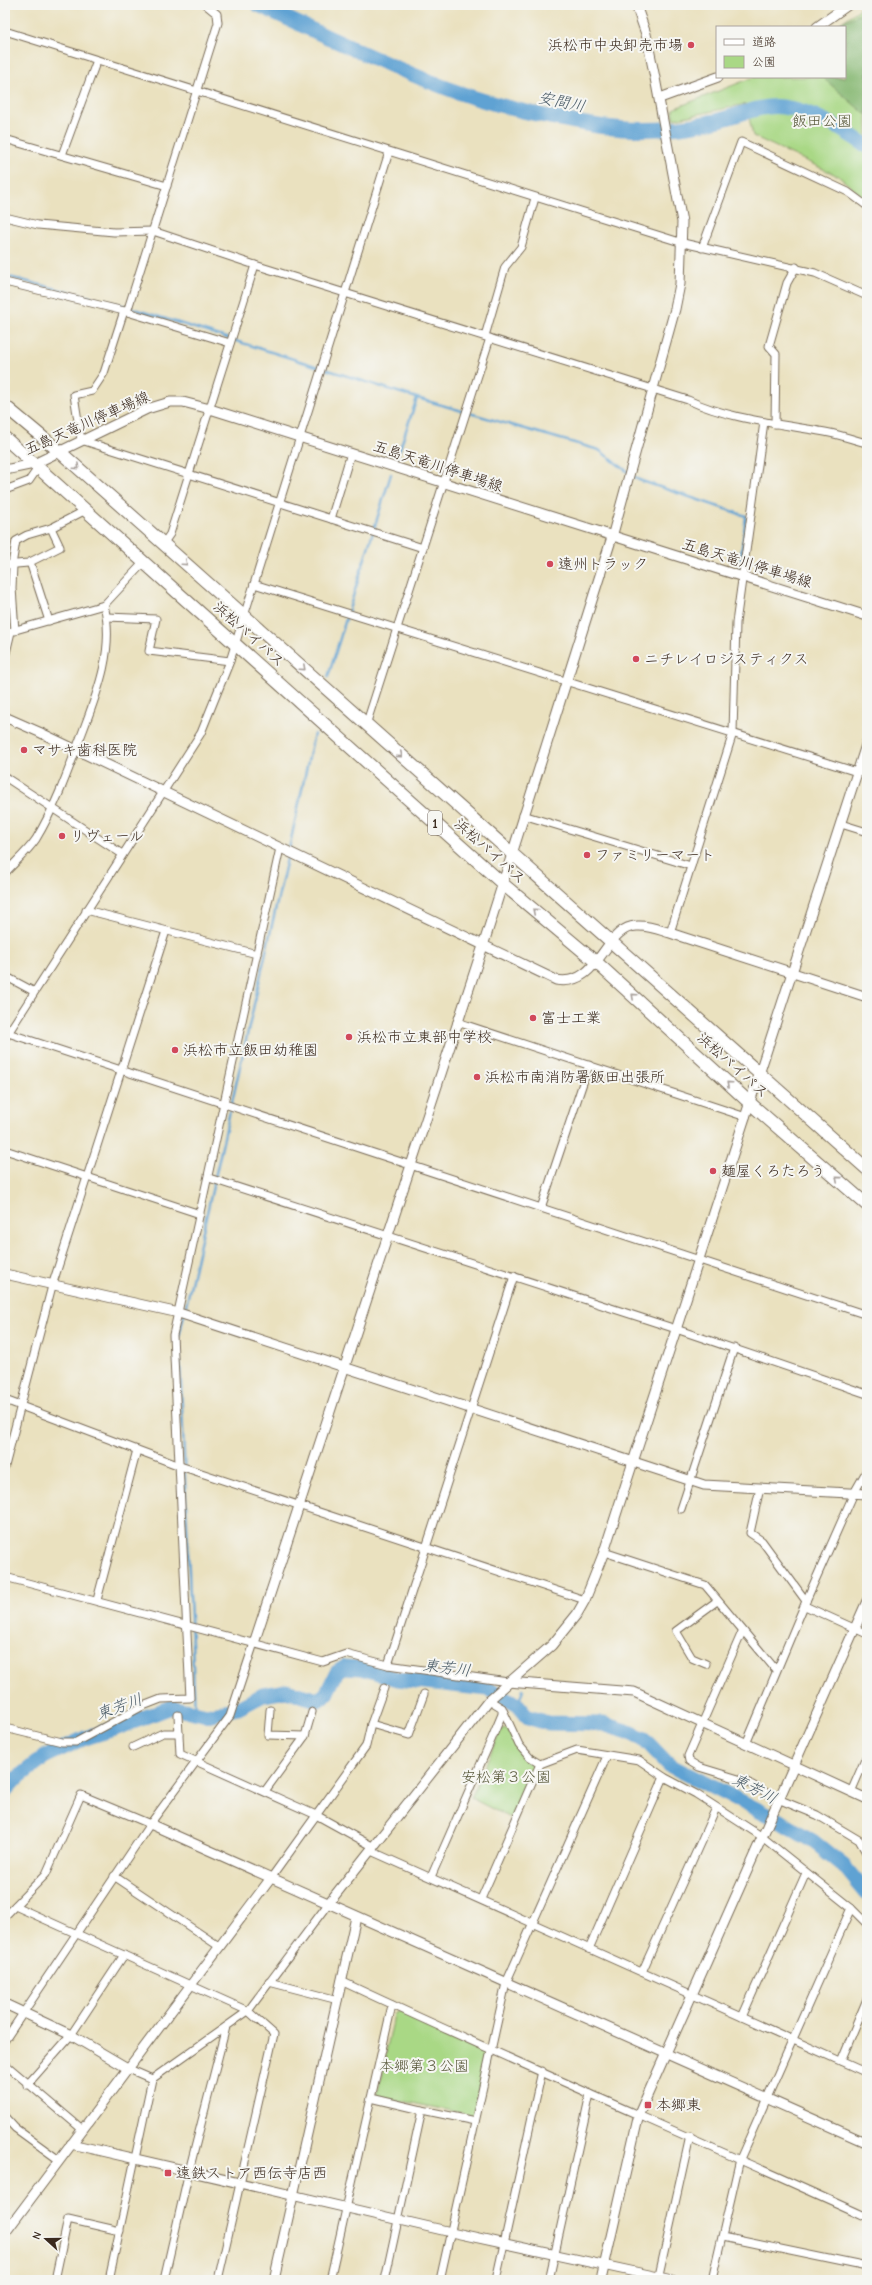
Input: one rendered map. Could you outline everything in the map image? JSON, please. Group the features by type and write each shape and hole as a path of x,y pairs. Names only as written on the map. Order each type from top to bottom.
{"highway":[{"name":"浜松バイパス","path":"5,406 59,451 867,1169"},
{"name":"浜松バイパス","path":"5,438 502,884 596,962 751,1104 867,1205"}],"street":[{"path":"206,5 217,14 218,22 153,231 104,373 92,391 74,395 81,440 423,548"},
{"path":"5,2040 75,1933 150,1824 230,1716 483,946 511,853 612,537 677,297 683,242 682,222 660,98 646,34 636,5"},
{"path":"818,26 848,5"},
{"path":"5,31 535,198 702,248 796,267 852,287 867,296"},
{"path":"62,155 97,60"},
{"path":"660,98 716,78"},
{"path":"5,139 167,186"},
{"path":"702,248 741,142 848,192 867,206"},
{"path":"389,152 230,661 201,733 6,1034 121,1070 867,1315"},
{"path":"366,725 445,482 487,337 505,267 520,247 535,198"},
{"path":"5,217 38,225 114,232 153,231 255,265 688,400 711,410 764,422 821,431 867,443"},
{"path":"163,544 170,534 255,265"},
{"path":"775,424 776,354 768,346 788,283 796,267"},
{"path":"5,282 125,311 230,344"},
{"name":"五島天竜川停車場線","path":"5,470 36,466 59,451 147,410 170,402 183,402 210,408 445,482 612,537 867,616"},
{"path":"670,933 733,733 736,623 741,576 764,422"},
{"path":"331,519 351,453"},
{"path":"5,490 29,481 36,466"},
{"path":"5,657 10,632 12,588 10,565 16,541 27,535 51,528 86,510"},
{"path":"10,565 30,562 60,547 51,528"},
{"path":"30,562 49,621"},
{"path":"10,632 104,605 144,562"},
{"path":"254,584 858,772"},
{"path":"5,873 35,841 54,808 76,750 100,684 106,650 106,617 104,605"},
{"path":"106,617 156,619 149,651 230,661"},
{"path":"5,718 164,791 546,976 566,982 582,977 611,943 627,928 637,926 670,933 867,997"},
{"path":"109,2280 152,2080 248,2011 328,1904 490,1698 552,1645 577,1614 585,1600 604,1552 634,1462 676,1328 751,1104 867,742"},
{"path":"5,777 122,854"},
{"path":"523,815 691,866"},
{"path":"841,824 867,832"},
{"path":"5,1728 62,1742 76,1742 142,1706 161,1699 190,1698 188,1625 173,1335 209,1178 280,848"},
{"path":"86,910 257,954"},
{"path":"5,1466 52,1286 166,931"},
{"path":"5,976 33,991"},
{"path":"457,1022 746,1117"},
{"path":"541,1208 589,1065"},
{"path":"5,1150 200,1214"},
{"path":"209,1178 676,1328 867,1394"},
{"path":"5,1274 52,1286 179,1313 690,1481 715,1486 867,1494"},
{"path":"388,1666 472,1410 514,1276"},
{"path":"681,1509 734,1348"},
{"path":"5,1400 180,1466 585,1600"},
{"path":"97,1600 138,1450"},
{"path":"746,1744 776,1670 854,1493 867,1470"},
{"path":"760,1488 750,1533 762,1541 805,1604 867,1634"},
{"path":"604,1552 705,1586 742,1632 776,1670"},
{"path":"5,1577 97,1600 323,1662 346,1654 388,1666 505,1685 634,1692 867,1799"},
{"path":"706,1664 692,1658 676,1631 717,1601"},
{"path":"601,2280 639,2114 867,1601"},
{"path":"742,1632 703,1725 688,1756 689,1761 699,1768 745,1781 776,1803 811,1812 859,1840 867,1854"},
{"path":"5,2233 192,1985 366,1746 370,1724 384,1688"},
{"path":"370,1724 409,1735 424,1694"},
{"path":"490,1698 502,1708 519,1745 530,1758 540,1764"},
{"path":"431,1877 492,1738 502,1714 502,1708"},
{"path":"270,1710 268,1735 305,1736"},
{"path":"265,1791 305,1736 312,1712"},
{"path":"178,1714 180,1754 316,1815 372,1849 431,1877 867,2073"},
{"path":"134,1747 163,1733 178,1733"},
{"path":"480,1899 540,1764 578,1750 607,1756 639,1760 664,1777 696,1794 716,1808 762,1835 806,1873 852,1908 867,1924"},
{"path":"851,1792 867,1755"},
{"path":"440,2280 506,1983 607,1756"},
{"path":"589,1949 664,1777"},
{"path":"5,1916 46,1874 81,1795 150,1824 356,1917 867,2143"},
{"path":"642,1972 716,1808"},
{"path":"742,2017 806,1873"},
{"path":"114,1876 220,1947"},
{"path":"15,1906 248,2011 274,2034 218,2280"},
{"path":"712,2280 740,2159 852,1908"},
{"path":"274,2280 356,1917"},
{"path":"27,2085 71,2035 124,1954"},
{"path":"341,1981 590,2094 690,2136 867,2217"},
{"path":"269,1982 338,2000"},
{"path":"841,2061 867,1999"},
{"path":"5,2004 71,2035 129,2069 152,2080"},
{"path":"330,2280 392,2005"},
{"path":"164,2280 189,2171 226,2026"},
{"path":"5,2064 27,2085 82,2130"},
{"path":"496,2280 542,2071"},
{"path":"549,2280 590,2094"},
{"path":"371,2098 475,2121"},
{"path":"385,2280 400,2219 422,2110"},
{"path":"5,2117 16,2128 60,2160"},
{"path":"658,2279 690,2136"},
{"path":"71,2144 136,2160 240,2182 293,2196 346,2206 451,2232 605,2265 658,2279 672,2280"},
{"path":"55,2280 68,2219 120,2231"},
{"path":"722,2237 867,2267"}],"green space":[{"name":"飯田公園","path":"867,5 867,200 838,176 753,136 746,104 674,119 673,109 751,78 846,78 846,26 836,26"},
{"path":"867,11 867,114 865,114 823,78 846,78 846,26 838,26 840,23"},
{"name":"安松第３公園","path":"507,1728 518,1749 530,1763 536,1767 512,1819 471,1798 501,1729"},
{"name":"本郷第３公園","path":"400,2012 485,2050 488,2056 472,2115 377,2096 394,2015"}],"waterway":[{"name":"安間川","path":"258,5 406,72 474,98 527,112 562,120 612,128 654,129 696,125 756,109 783,107 805,112 827,122 848,133 867,146"},
{"path":"5,276 125,306 417,398 599,450 628,472"},
{"path":"396,460 417,398"},
{"path":"328,677 391,474"},
{"path":"632,475 639,480 746,516 739,570"},
{"path":"289,849 314,734"},
{"path":"195,1713 179,1337 288,854"},
{"name":"東芳川","path":"5,1791 15,1780 44,1757 85,1738 120,1727 171,1707 207,1715 238,1708 263,1695 286,1691 318,1700 326,1694 337,1672 345,1667 362,1668 398,1679 488,1689 518,1705 528,1717 547,1723 603,1724 632,1733 644,1739 669,1765 778,1820 814,1842 844,1866 867,1894"},
{"path":"518,1705 523,1689"}],"place":[{"name":"浜松市中央卸売市場","path":"691,45"},
{"name":"遠州トラック","path":"550,564"},
{"name":"ニチレイロジスティクス","path":"636,659"},
{"name":"マサキ歯科医院","path":"24,750"},
{"name":"リヴェール","path":"62,836"},
{"name":"ファミリーマート","path":"587,855"},
{"name":"富士工業","path":"533,1018"},
{"name":"浜松市立東部中学校","path":"349,1037"},
{"name":"浜松市立飯田幼稚園","path":"175,1050"},
{"name":"浜松市南消防署飯田出張所","path":"477,1077"},
{"name":"麺屋くろたろう","path":"713,1171"},
{"name":"本郷東","path":"648,2105"},
{"name":"遠鉄ストア西伝寺店西","path":"168,2173"}]}
